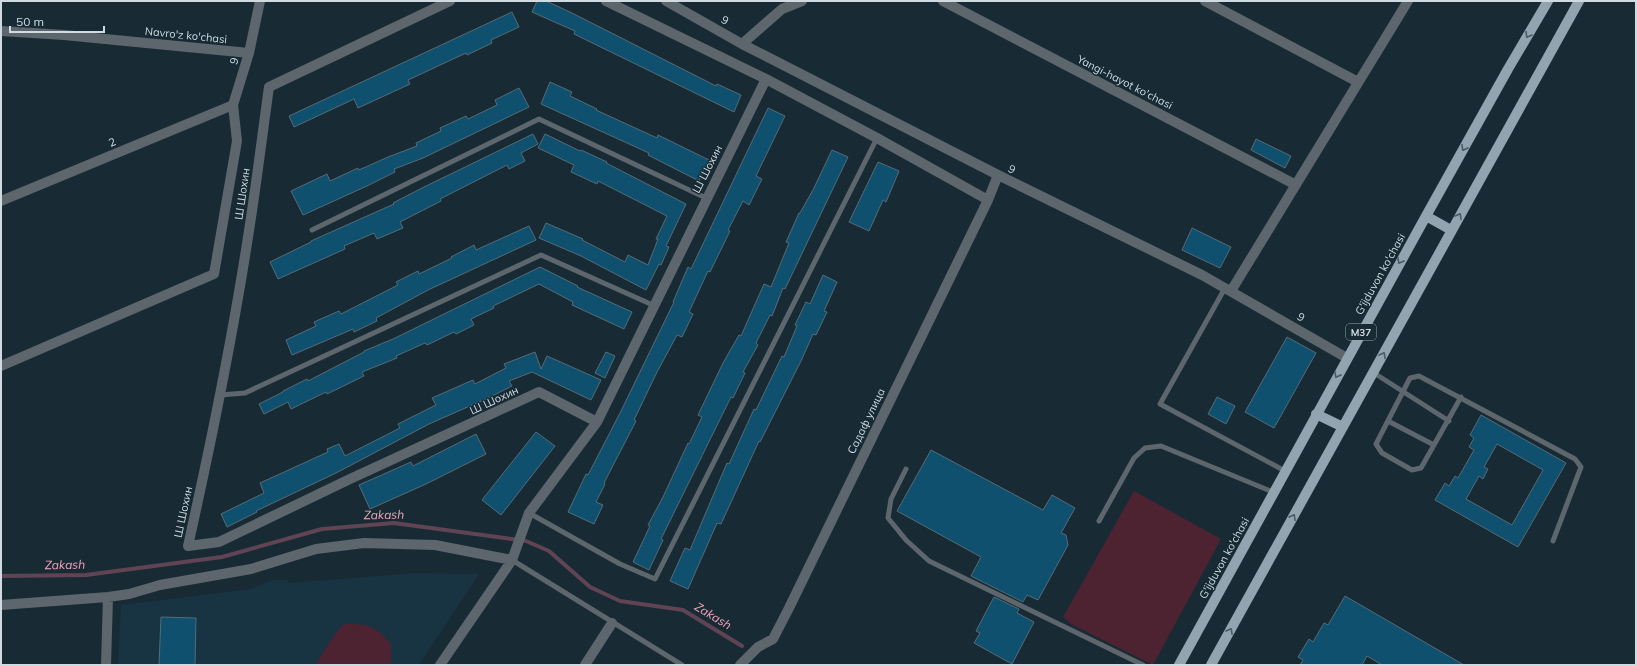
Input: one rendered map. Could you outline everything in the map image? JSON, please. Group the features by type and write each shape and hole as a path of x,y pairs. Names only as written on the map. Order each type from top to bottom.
{"main road":[{"name":"G'ijduvon ko'chasi","path":"1179,665 1347,358 1508,69 1548,1"},
{"name":"M37","path":"1210,665 1374,373 1451,230 1579,1"},
{"path":"1426,216 1451,230"},
{"path":"1316,414 1343,427"}],"street":[{"name":"9","path":"233,105 249,53 260,1"},
{"name":"Ш Шохин","path":"450,1 269,87 248,237 220,395 188,546 218,542 539,392 597,422"},
{"path":"606,1 766,79 877,138 988,200"},
{"name":"9","path":"666,1 742,44 998,175 1195,271 1347,358"},
{"path":"742,44 782,9 802,1"},
{"name":"Yangi-hayot ko'chasi","path":"943,1 1296,185"},
{"path":"1205,1 1358,82"},
{"path":"1228,289 1296,185 1408,1"},
{"name":"Navro'z ko'chasi","path":"1,31 64,35 249,53"},
{"name":"Ш Шохин","path":"512,560 529,513 597,422 655,306 706,198 766,79"},
{"path":"1,366 214,274 237,141 233,105"},
{"name":"2","path":"1,200 233,105"},
{"name":"Садаф улица","path":"740,665 758,647 772,639 789,608 988,200 998,175"},
{"path":"1,605 129,594 160,585 251,569 316,549 364,543 435,545 512,560 440,665"},
{"path":"106,665 108,597"},
{"path":"585,665 612,623"}],"lane":[{"path":"312,230 539,119 706,198"},
{"path":"529,513 620,564 655,579 877,138"},
{"path":"220,395 245,393 541,255 655,306"},
{"path":"1228,289 1160,404 1285,471"},
{"path":"1374,373 1449,421"},
{"path":"1461,397 1449,421 1421,468 1412,470 1382,453 1376,444 1410,378 1419,376 1461,397 1575,459 1581,467 1553,541"},
{"path":"1388,421 1434,445"},
{"path":"1099,521 1134,458 1145,448 1161,446 1273,492"},
{"path":"906,470 891,499 888,518 906,540 929,561 1143,665"},
{"path":"512,560 682,665"}],"shaded area":[{"path":"1134,491 1221,539 1153,665 1071,624 1063,617"},
{"path":"414,573 479,574 419,665 118,665 121,605 251,589 273,580 287,580 289,583"},
{"path":"344,624 360,624 376,629 391,644 391,665 315,665 335,634"}],"building":[{"path":"537,1 546,1 716,86 717,84 741,95 734,112 574,34 575,31 532,12"},
{"path":"512,12 519,27 491,40 492,43 467,55 466,53 408,80 410,84 358,108 354,99 294,127 289,116"},
{"path":"550,82 572,92 570,96 597,109 596,110 657,138 658,135 709,160 699,181 648,155 649,153 541,104"},
{"path":"519,88 529,107 423,158 394,169 395,172 303,215 291,191 327,174 330,181 358,168 359,170 417,146 416,143 441,131 440,128 466,116 468,119 497,105 495,100"},
{"path":"768,108 785,116 756,176 762,179 749,205 743,201 728,230 730,231 710,272 708,271 689,312 693,314 682,337 677,335 657,372 634,420 636,421 604,483 605,484 596,502 603,505 594,524 568,512 586,474 588,475 621,411 674,302 688,267 691,269"},
{"path":"533,134 538,144 521,153 525,161 509,169 507,165 440,199 441,201 400,222 403,228 377,239 374,233 344,246 345,249 278,279 270,262 311,241 394,204 393,203 422,188"},
{"path":"545,134 607,162 606,163 686,204 666,246 669,247 661,265 659,264 646,290 581,256 539,238 546,223 583,239 582,240 625,262 628,255 648,265 658,239 656,239 667,216 598,181 597,184 571,172 574,165 538,148"},
{"path":"1256,139 1291,156 1285,168 1251,150"},
{"path":"832,150 848,157 785,289 783,288 772,316 770,315 756,343 758,345 743,372 745,373 733,398 731,397 661,539 663,540 649,570 633,562 650,526 648,525 702,417 698,415 723,363 739,335 741,336 764,284 771,287 789,243 786,242 799,213 813,190"},
{"path":"878,162 899,171 886,202 883,200 869,231 849,222"},
{"path":"529,226 536,240 428,290 376,318 377,321 354,332 353,329 292,355 286,340 316,326 314,322 339,311 341,314 398,285 396,282 418,271 419,274 452,258 451,257 474,245 476,250"},
{"path":"1192,228 1231,247 1220,268 1182,250"},
{"path":"540,267 578,286 577,287 632,312 624,329 572,305 573,302 539,284 493,306 494,308 471,319 474,325 456,334 454,332 427,345 425,343 396,356 397,358 362,372 364,376 291,409 288,402 264,414 259,404 283,391 307,379 308,381 364,351 393,339"},
{"path":"823,275 837,282 824,311 827,312 816,335 813,334 801,361 760,442 759,441 721,524 717,523 688,589 670,581 685,548 690,550 727,463 729,464 754,409 756,410 782,356 784,357 797,326 795,325 806,302 810,304"},
{"path":"1287,337 1316,353 1274,428 1245,412"},
{"path":"535,352 541,369 547,356 601,380 591,400 532,372 509,381 512,386 429,424 336,473 256,511 257,512 227,527 221,514 264,493 260,483 328,452 327,449 339,444 345,456 400,428 398,424 436,405 432,398 473,380 475,384 506,368 504,364"},
{"path":"606,352 615,356 605,378 595,373"},
{"path":"1217,397 1235,406 1226,424 1208,414"},
{"path":"1481,415 1566,463 1518,547 1435,500 1445,483 1449,486 1455,476 1458,478 1474,450 1469,447 1474,438 1470,435","holes":["1497,444 1543,470 1512,525 1466,499 1479,476 1483,479 1488,469 1484,467"]},
{"path":"536,432 555,446 501,515 482,500"},
{"path":"476,434 486,454 426,484 370,509 359,485 411,462 413,466"},
{"path":"931,450 1043,510 1052,495 1075,508 1061,533 1066,535 1068,545 1038,600 1027,595 1023,602 971,576 981,557 897,511"},
{"path":"1345,596 1464,665 1382,665 1367,656 1362,665 1300,665 1303,660 1298,657 1309,639 1313,642 1324,623 1328,625"},
{"path":"994,597 1019,609 1017,613 1034,622 1012,664 974,643 980,633 976,631"},
{"path":"161,617 196,618 195,665 159,665"}],"waterway":[{"name":"Zakash","path":"1,576 86,575 222,557 322,529 394,523 526,541 549,551 590,587 620,601 683,610 742,646"}]}
